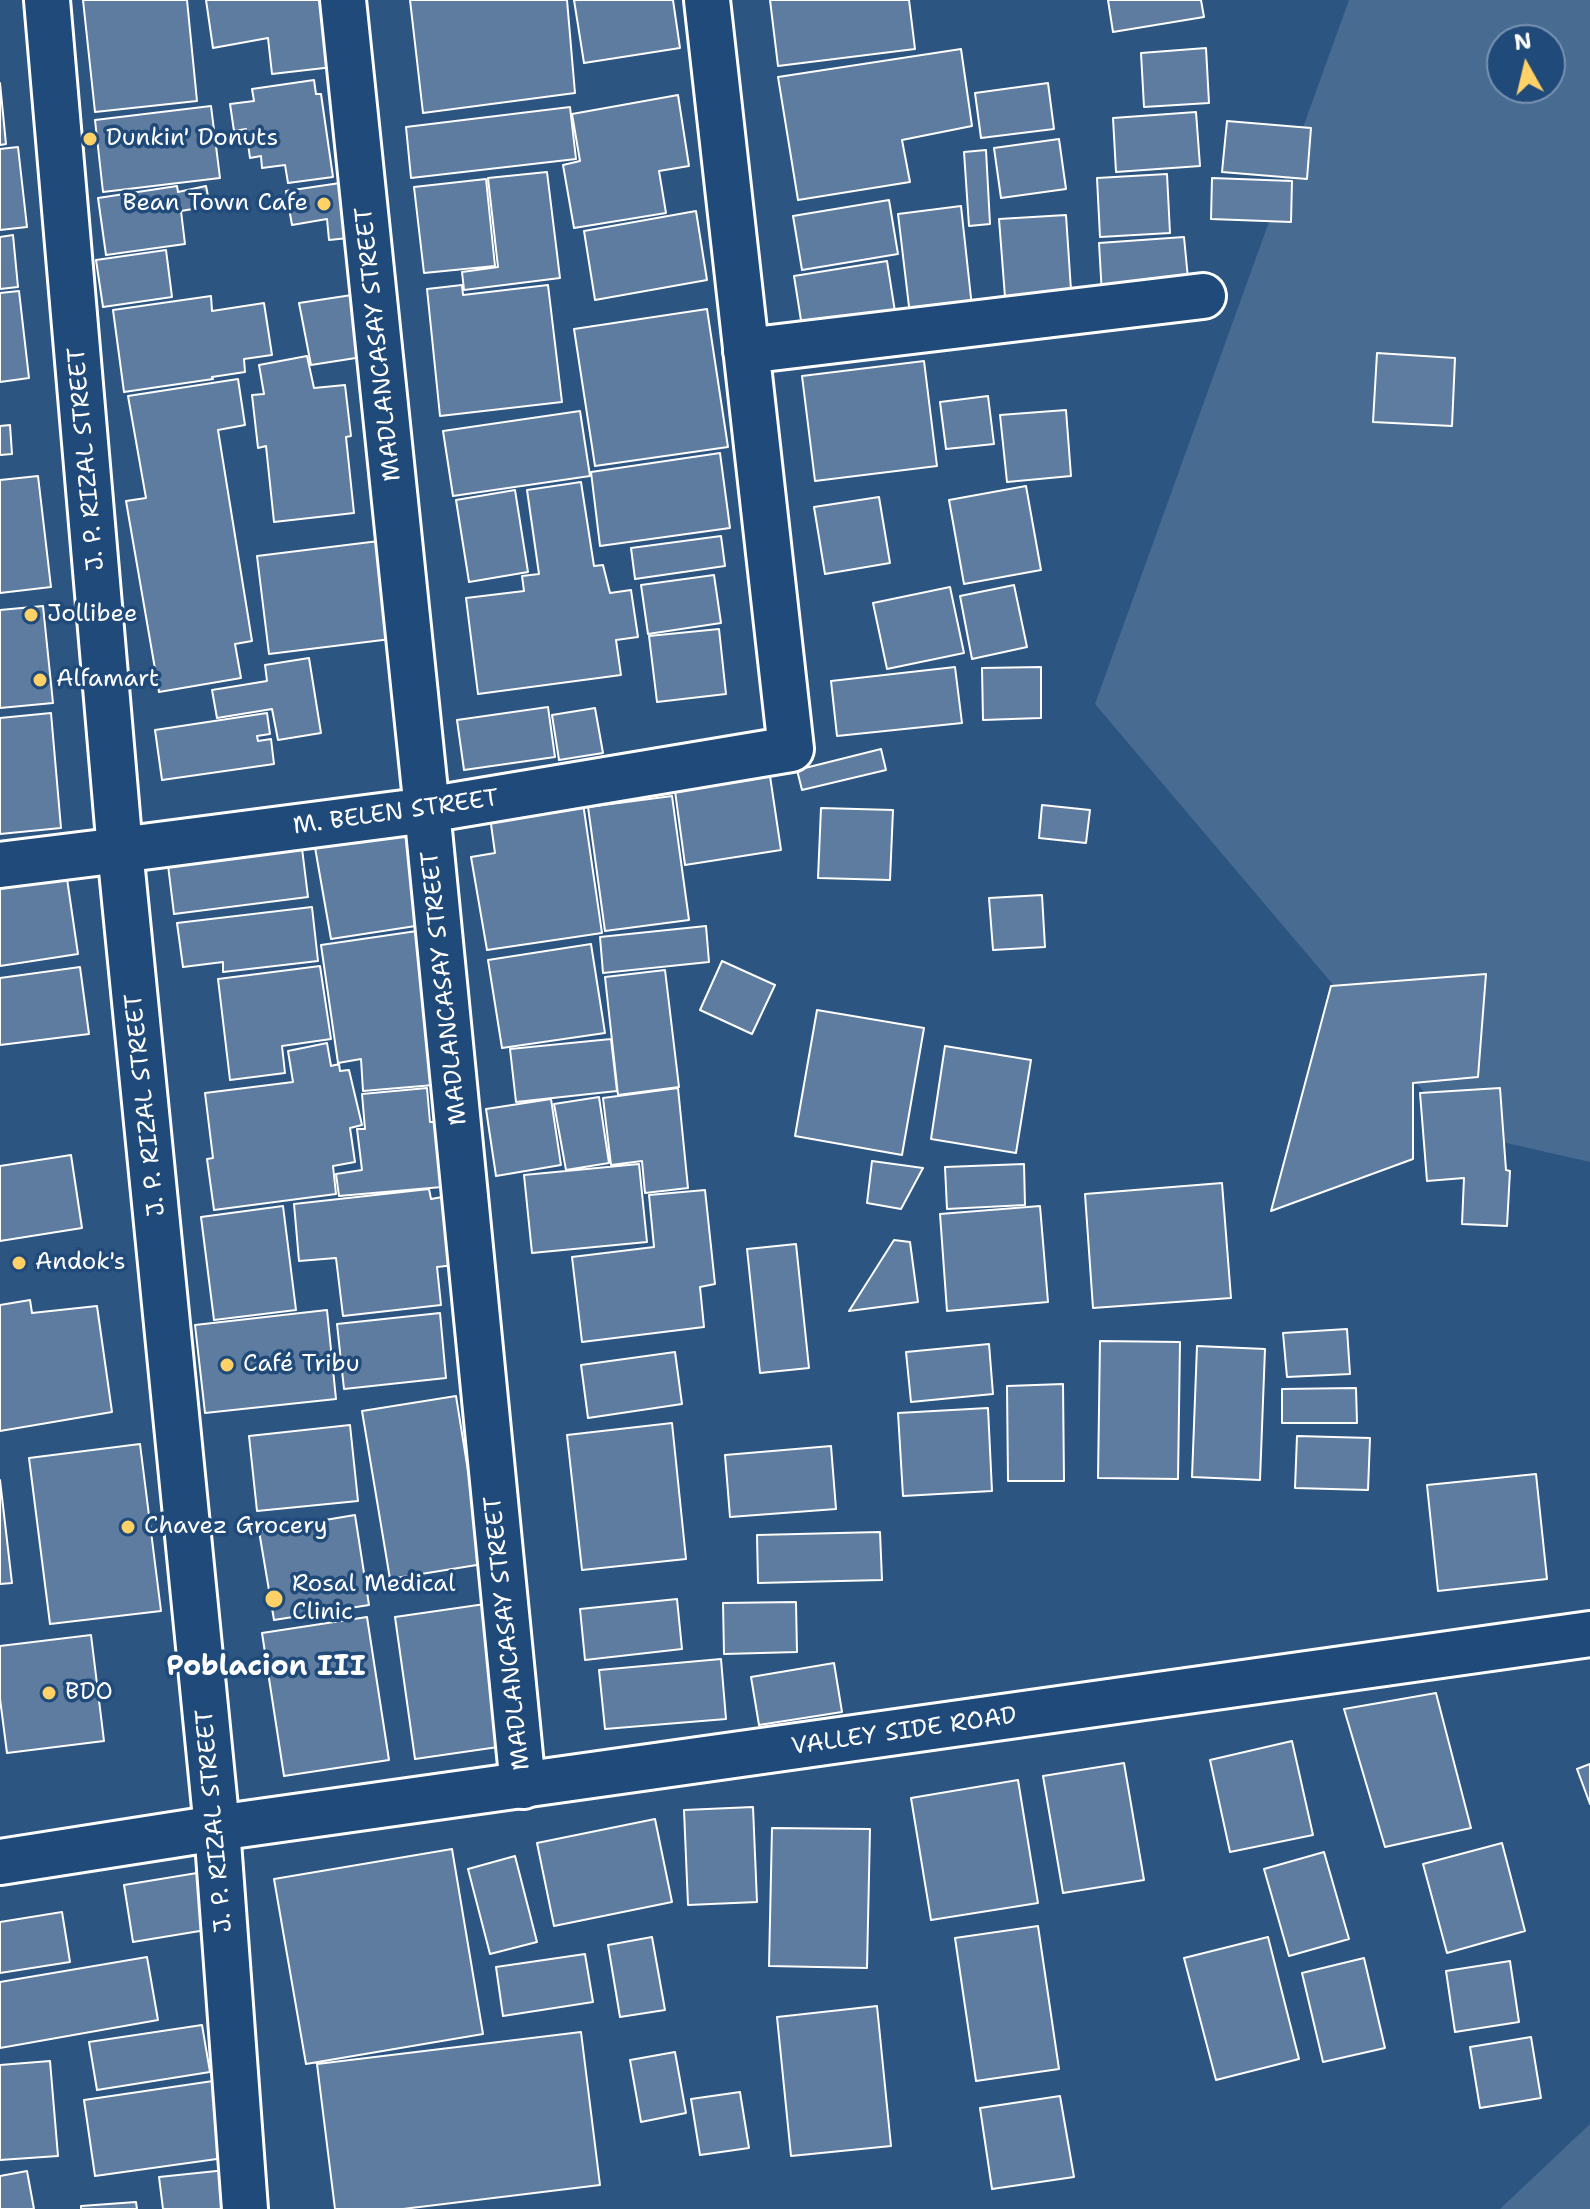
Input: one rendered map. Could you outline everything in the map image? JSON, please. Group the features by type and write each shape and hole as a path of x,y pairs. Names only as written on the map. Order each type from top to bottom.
{"street":[{"name":"J. P. RIZAL STREET","path":"47,0 120,850 217,1828 245,2209"},
{"name":"MADLANCASAY STREET","path":"343,0 523,1786"},
{"path":"707,0 746,351 1203,296"},
{"name":"M. BELEN STREET","path":"0,865 427,810 791,749 746,351"},
{"name":"VALLEY SIDE ROAD","path":"0,1862 217,1828 1590,1634"}],"shaded area":[{"path":"1349,0 1590,0 1590,1162 1458,1132 1095,704"},
{"path":"1590,2124 1590,2209 1500,2209"}],"building":[{"path":"83,0 187,0 197,101 95,112"},
{"path":"206,0 325,0 333,67 272,74 268,38 213,48"},
{"path":"410,0 567,0 575,93 423,113"},
{"path":"574,0 673,0 680,48 584,63"},
{"path":"770,0 909,0 915,49 778,66"},
{"path":"1108,0 1201,0 1204,17 1113,32"},
{"path":"1206,48 1209,103 1144,107 1141,53"},
{"path":"961,49 972,126 902,140 910,182 798,200 778,77"},
{"path":"314,80 316,94 321,94 333,177 288,183 285,165 262,168 261,156 250,158 246,129 234,131 230,104 254,101 252,89"},
{"path":"0,83 6,144 0,145"},
{"path":"1048,83 1054,129 981,138 975,93"},
{"path":"678,95 689,166 659,171 666,213 574,228 563,165 580,161 572,114"},
{"path":"211,106 220,178 103,192 95,120"},
{"path":"570,107 576,159 411,178 406,127"},
{"path":"1196,112 1200,166 1116,172 1113,118"},
{"path":"1227,121 1311,128 1307,179 1222,172"},
{"path":"1059,139 1066,189 1001,198 994,148"},
{"path":"18,147 27,227 0,230 0,149"},
{"path":"986,150 990,224 969,226 964,152"},
{"path":"547,172 560,278 464,290 462,272 498,267 488,178"},
{"path":"1167,174 1170,233 1100,237 1097,178"},
{"path":"1212,178 1292,181 1291,222 1211,219"},
{"path":"486,179 495,266 424,273 414,187"},
{"path":"340,183 358,237 329,240 327,219 292,225 286,191"},
{"path":"177,186 178,192 206,186 210,206 181,211 185,244 106,255 98,198"},
{"path":"889,200 898,254 802,270 793,216"},
{"path":"961,206 972,307 910,315 898,214"},
{"path":"696,211 707,280 595,300 584,231"},
{"path":"1066,215 1072,305 1006,310 999,219"},
{"path":"13,235 18,287 0,289 0,237"},
{"path":"1184,237 1189,289 1102,295 1099,243"},
{"path":"166,250 172,297 103,307 96,260"},
{"path":"887,261 896,318 803,333 794,276"},
{"path":"462,285 463,295 548,285 562,402 440,416 427,289"},
{"path":"19,291 29,378 0,382 0,293"},
{"path":"365,293 375,355 311,365 299,303"},
{"path":"211,296 212,311 264,303 272,355 244,359 245,372 124,392 113,310"},
{"path":"707,309 728,447 595,466 574,329"},
{"path":"1377,353 1455,358 1452,426 1373,422"},
{"path":"307,356 314,388 345,385 351,436 346,437 354,513 274,522 266,446 258,448 252,395 264,394 259,365"},
{"path":"924,361 937,466 815,481 802,376"},
{"path":"238,379 245,425 218,430 252,641 235,644 241,678 159,692 126,501 146,498 128,396"},
{"path":"988,396 994,444 946,449 940,402"},
{"path":"1066,410 1071,476 1007,482 1000,415"},
{"path":"580,411 590,476 453,496 443,431"},
{"path":"10,425 12,454 0,455 0,426"},
{"path":"720,453 730,528 600,546 591,472"},
{"path":"38,476 51,587 0,593 0,480"},
{"path":"581,482 594,566 603,565 610,593 631,590 638,637 616,640 621,675 478,694 466,598 524,591 522,576 539,574 527,490"},
{"path":"1026,486 1041,570 964,584 949,500"},
{"path":"515,490 528,572 469,582 456,500"},
{"path":"879,497 890,563 825,574 814,507"},
{"path":"721,536 725,566 635,579 631,548"},
{"path":"379,541 391,639 269,654 257,556"},
{"path":"714,575 721,623 648,634 641,585"},
{"path":"1014,585 1027,647 972,659 960,596"},
{"path":"950,587 964,653 887,669 873,603"},
{"path":"43,606 53,703 0,708 0,610"},
{"path":"719,629 726,694 657,702 649,636"},
{"path":"309,658 321,733 278,740 272,709 217,718 212,690 267,681 265,665"},
{"path":"955,667 962,723 837,736 831,681"},
{"path":"1041,667 1041,718 983,720 982,668"},
{"path":"548,707 555,757 464,770 457,720"},
{"path":"595,708 603,753 559,760 552,715"},
{"path":"51,713 61,828 0,834 0,718"},
{"path":"267,713 270,734 257,736 258,741 271,739 274,764 162,780 155,730"},
{"path":"881,749 886,770 802,790 797,770"},
{"path":"770,776 781,850 685,865 675,791"},
{"path":"672,796 689,920 605,931 588,807"},
{"path":"583,803 602,933 487,950 471,857 495,853 490,817"},
{"path":"1042,805 1090,810 1086,843 1039,838"},
{"path":"821,808 893,810 890,880 818,878"},
{"path":"405,821 422,925 331,939 313,836"},
{"path":"300,832 308,897 174,914 166,849"},
{"path":"65,865 78,954 0,966 0,875"},
{"path":"1042,895 1045,947 993,950 989,898"},
{"path":"312,907 318,961 223,972 223,962 183,967 177,923"},
{"path":"706,926 709,962 603,973 600,937"},
{"path":"417,931 434,1085 363,1091 361,1059 338,1063 321,945"},
{"path":"591,944 605,1033 502,1048 488,960"},
{"path":"722,961 775,985 752,1034 700,1010"},
{"path":"320,966 331,1039 282,1046 285,1073 230,1080 218,979"},
{"path":"80,967 89,1034 0,1045 0,978"},
{"path":"665,970 679,1087 618,1095 605,977"},
{"path":"1486,974 1478,1077 1413,1083 1413,1159 1271,1211 1331,986"},
{"path":"817,1010 924,1028 902,1155 795,1136"},
{"path":"611,1039 617,1091 516,1102 510,1049"},
{"path":"327,1043 331,1066 339,1064 340,1071 349,1070 362,1125 350,1128 355,1162 333,1166 336,1194 214,1210 207,1159 213,1158 205,1093 293,1082 288,1051"},
{"path":"945,1046 1031,1060 1016,1153 931,1139"},
{"path":"427,1088 430,1122 436,1122 442,1187 339,1196 336,1174 362,1170 357,1129 365,1129 362,1094"},
{"path":"678,1088 688,1188 645,1193 642,1161 611,1165 603,1098"},
{"path":"1500,1088 1506,1170 1510,1171 1507,1226 1462,1224 1464,1178 1427,1181 1420,1093"},
{"path":"599,1097 609,1163 566,1170 554,1104"},
{"path":"551,1099 561,1165 496,1176 486,1109"},
{"path":"71,1155 82,1228 0,1241 0,1166"},
{"path":"872,1161 923,1168 901,1209 867,1203"},
{"path":"639,1164 647,1242 532,1253 524,1175"},
{"path":"1024,1164 1025,1205 947,1209 945,1167"},
{"path":"1222,1183 1231,1298 1093,1308 1085,1194"},
{"path":"429,1189 431,1199 448,1196 455,1265 437,1267 441,1305 343,1316 336,1258 299,1261 294,1204"},
{"path":"705,1190 715,1284 700,1287 704,1327 582,1342 572,1257 654,1247 649,1195"},
{"path":"283,1206 296,1310 214,1320 201,1217"},
{"path":"1040,1206 1048,1302 947,1311 940,1214"},
{"path":"894,1240 910,1242 918,1302 849,1311"},
{"path":"796,1244 809,1368 760,1373 747,1249"},
{"path":"30,1300 32,1313 97,1306 112,1412 0,1431 0,1305"},
{"path":"327,1310 336,1399 205,1413 195,1325"},
{"path":"440,1313 446,1378 344,1389 337,1324"},
{"path":"1347,1329 1350,1374 1287,1377 1283,1333"},
{"path":"1100,1341 1180,1342 1178,1479 1098,1478"},
{"path":"989,1344 993,1394 911,1402 906,1352"},
{"path":"1197,1346 1265,1349 1260,1480 1192,1477"},
{"path":"675,1352 682,1404 588,1418 581,1365"},
{"path":"1063,1384 1064,1481 1008,1481 1007,1386"},
{"path":"1356,1388 1357,1423 1282,1423 1282,1389"},
{"path":"456,1396 483,1564 390,1579 362,1411"},
{"path":"988,1408 992,1491 903,1496 898,1413"},
{"path":"672,1423 686,1559 582,1570 567,1435"},
{"path":"350,1425 358,1501 257,1511 249,1436"},
{"path":"1297,1436 1370,1438 1368,1490 1295,1488"},
{"path":"140,1444 161,1611 50,1624 29,1458"},
{"path":"831,1446 836,1509 730,1517 725,1455"},
{"path":"1536,1474 1547,1579 1438,1591 1427,1485"},
{"path":"0,1480 12,1583 0,1584"},
{"path":"355,1515 369,1605 274,1620 259,1531"},
{"path":"880,1532 882,1580 758,1583 757,1535"},
{"path":"677,1599 682,1649 585,1660 580,1609"},
{"path":"796,1602 797,1652 724,1654 723,1603"},
{"path":"485,1604 505,1746 415,1759 395,1617"},
{"path":"367,1617 389,1760 284,1776 262,1633"},
{"name":"BDO","path":"91,1635 104,1741 7,1753 0,1699 0,1646"},
{"path":"721,1659 726,1719 605,1729 599,1670"},
{"path":"834,1663 842,1712 759,1725 751,1677"},
{"path":"1436,1693 1471,1828 1385,1847 1344,1709"},
{"path":"1292,1741 1313,1835 1230,1852 1210,1760"},
{"path":"1124,1763 1144,1880 1063,1893 1043,1776"},
{"path":"1590,1764 1590,1804 1577,1769"},
{"path":"1018,1780 1038,1903 931,1920 911,1798"},
{"path":"753,1807 757,1902 688,1905 684,1810"},
{"path":"655,1819 672,1902 554,1926 537,1843"},
{"path":"772,1828 870,1829 867,1968 769,1966"},
{"path":"1502,1843 1525,1931 1447,1953 1423,1864"},
{"path":"452,1849 483,2034 306,2064 274,1879"},
{"path":"1324,1852 1349,1939 1289,1956 1264,1869"},
{"path":"515,1856 537,1942 490,1954 468,1869"},
{"path":"203,1872 212,1929 133,1942 124,1885"},
{"path":"62,1912 70,1962 0,1973 0,1922"},
{"path":"1038,1926 1059,2069 976,2081 955,1938"},
{"path":"652,1937 665,2010 620,2017 608,1945"},
{"path":"1268,1937 1299,2059 1216,2080 1184,1958"},
{"path":"585,1954 593,2002 503,2016 496,1967"},
{"path":"147,1957 158,2020 0,2048 0,1982"},
{"path":"1364,1958 1385,2048 1323,2062 1302,1973"},
{"path":"1510,1961 1519,2022 1455,2032 1446,1971"},
{"path":"877,2006 891,2146 791,2156 777,2017"},
{"path":"202,2025 210,2072 97,2090 89,2042"},
{"path":"581,2032 600,2185 403,2209 335,2209 317,2064"},
{"path":"1531,2037 1541,2098 1480,2108 1470,2047"},
{"path":"675,2052 686,2113 641,2122 630,2060"},
{"path":"50,2061 58,2156 0,2160 0,2065"},
{"path":"213,2081 224,2158 95,2176 84,2100"},
{"path":"740,2092 749,2148 700,2155 691,2099"},
{"path":"1060,2096 1074,2177 992,2189 980,2108"},
{"path":"226,2170 231,2209 163,2209 159,2177"},
{"path":"27,2171 34,2209 0,2209 0,2176"},
{"path":"136,2202 137,2209 81,2209 81,2206"}],"place":[{"name":"Dunkin' Donuts","path":"90,139"},
{"name":"Bean Town Cafe","path":"324,204"},
{"name":"Jollibee","path":"31,615"},
{"name":"Alfamart","path":"40,680"},
{"name":"Andok's","path":"19,1263"},
{"name":"Café Tribu","path":"227,1365"},
{"name":"Chavez Grocery","path":"128,1527"},
{"name":"Rosal Medical Clinic","path":"274,1599"},
{"name":"BDO","path":"49,1693"}],"district":[{"name":"Poblacion III","path":"266,1668"}]}
